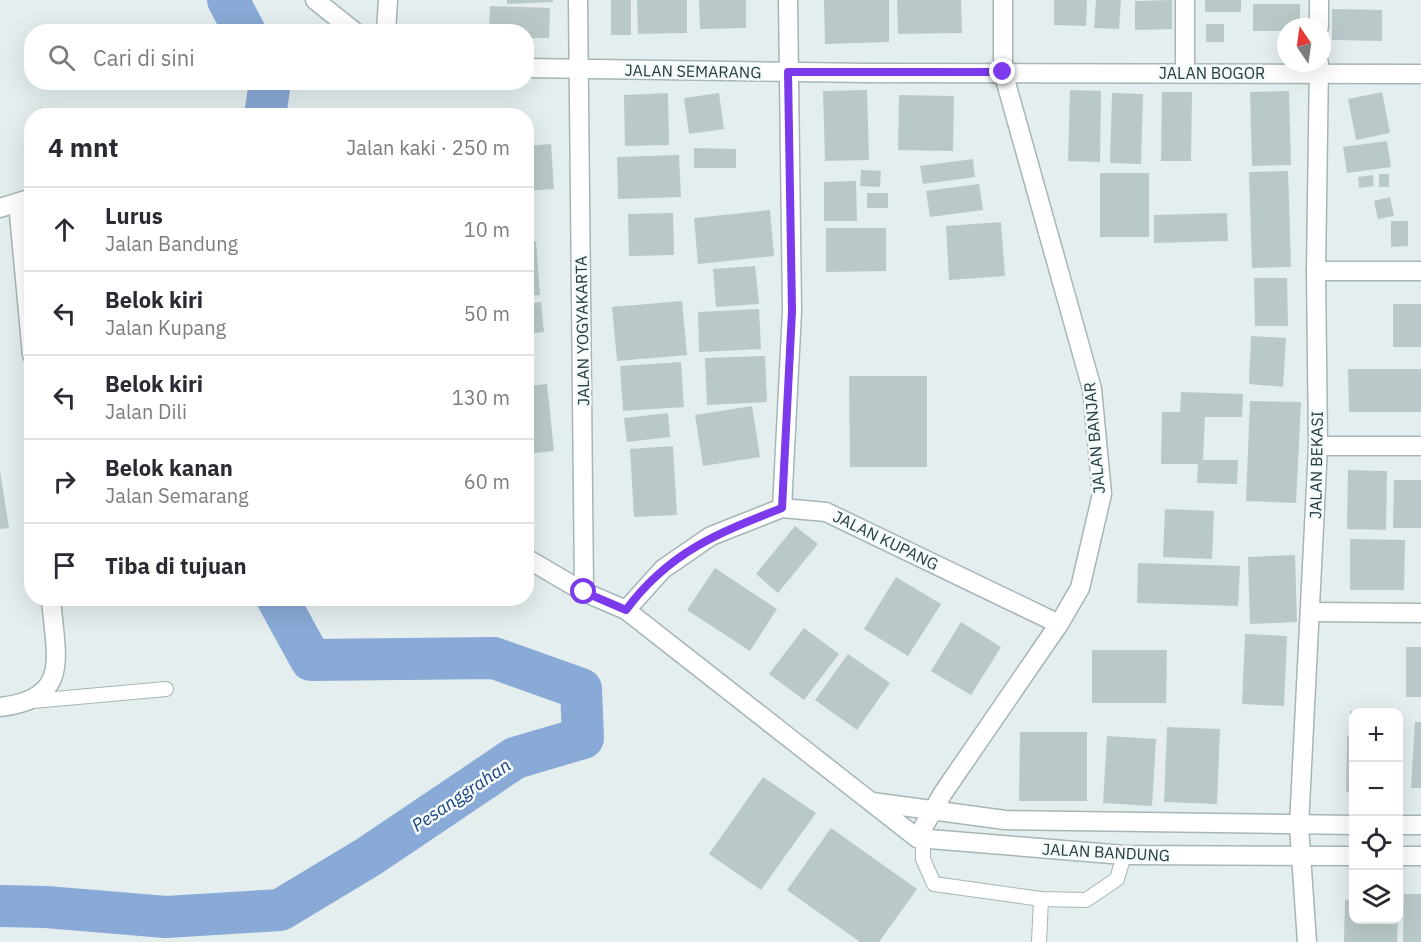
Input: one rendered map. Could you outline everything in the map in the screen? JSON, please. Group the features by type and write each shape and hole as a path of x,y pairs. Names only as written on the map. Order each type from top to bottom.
{"street":[{"path":"315,0 345,24"},
{"path":"386,24 387,0"},
{"name":"JALAN YOGYAKARTA","path":"578,0 584,592"},
{"path":"782,508 792,311 788,0"},
{"name":"JALAN BANJAR","path":"920,839 934,809 1059,624 1080,588 1102,494 1092,389 1003,72 1003,0"},
{"path":"1185,0 1185,73"},
{"path":"1319,0 1319,18"},
{"name":"JALAN SEMARANG","path":"534,68 1003,72"},
{"name":"JALAN BOGOR","path":"1331,69 1421,74"},
{"name":"JALAN BOGOR","path":"1003,72 1185,73 1277,70"},
{"name":"JALAN BEKASI","path":"1308,942 1299,826 1312,612 1318,446 1316,271 1318,72"},
{"path":"0,208 24,200"},
{"path":"1316,271 1421,271"},
{"path":"1318,446 1421,446"},
{"name":"JALAN KUPANG","path":"626,610 663,568 711,536 782,508 826,512 1059,624"},
{"path":"534,563 584,592 626,610 920,839"},
{"path":"0,707 33,701 47,690 53,679 55,654 52,606"},
{"path":"1312,612 1421,613"},
{"name":"JALAN BANDUNG","path":"872,802 1005,820 1349,825"},
{"path":"1403,825 1421,825"},
{"name":"JALAN BANDUNG","path":"920,839 1124,855 1349,856"},
{"path":"1403,856 1421,856"}],"lane":[{"path":"33,701 166,689"},
{"path":"920,839 923,859 934,884 1041,899 1086,900 1117,879 1124,855"},
{"path":"1039,942 1041,899"}],"building":[{"path":"507,0 553,0 553,2 507,4"},
{"path":"611,0 631,0 631,35 611,35"},
{"path":"637,0 687,0 687,33 638,34"},
{"path":"699,0 746,0 746,28 700,29"},
{"path":"824,0 889,0 889,42 825,44"},
{"path":"897,0 961,0 962,33 898,34"},
{"path":"1054,0 1087,0 1086,26 1054,25"},
{"path":"1096,0 1121,0 1119,29 1094,28"},
{"path":"1172,0 1172,29 1135,30 1135,1"},
{"path":"1205,0 1241,0 1241,12 1205,12"},
{"path":"1253,4 1300,4 1300,18 1277,18 1277,31 1253,31"},
{"path":"490,6 550,8 549,38 534,38 534,24 489,24"},
{"path":"1332,9 1382,10 1382,41 1332,40"},
{"path":"1206,24 1224,24 1224,42 1206,42"},
{"path":"867,90 869,160 825,161 823,91"},
{"path":"1070,90 1101,91 1100,162 1068,161"},
{"path":"1289,91 1291,165 1252,166 1250,92"},
{"path":"1162,92 1192,92 1191,161 1161,161"},
{"path":"1382,92 1390,133 1356,140 1348,99"},
{"path":"668,93 669,145 625,146 624,95"},
{"path":"719,93 724,129 689,134 684,98"},
{"path":"1112,93 1143,94 1141,164 1110,163"},
{"path":"899,95 954,96 953,151 898,150"},
{"path":"1387,141 1391,167 1347,173 1343,147"},
{"path":"551,144 554,189 534,190 534,145"},
{"path":"694,148 736,149 736,168 694,168"},
{"path":"679,155 681,197 618,199 617,157"},
{"path":"973,159 975,177 923,184 920,166"},
{"path":"861,170 881,171 880,187 860,186"},
{"path":"1288,171 1291,267 1252,268 1249,172"},
{"path":"1100,173 1149,173 1149,237 1100,237"},
{"path":"1379,174 1389,174 1389,187 1379,187"},
{"path":"1373,175 1374,186 1359,188 1358,177"},
{"path":"856,181 857,221 824,221 824,182"},
{"path":"979,184 983,210 930,217 926,191"},
{"path":"867,193 888,193 888,208 867,208"},
{"path":"1390,197 1394,216 1378,219 1374,201"},
{"path":"770,210 774,256 698,264 694,218"},
{"path":"673,213 674,255 629,256 628,214"},
{"path":"1227,213 1228,241 1154,243 1154,215"},
{"path":"1391,221 1408,221 1408,246 1391,247"},
{"path":"1001,222 1005,276 949,280 946,226"},
{"path":"826,228 886,228 886,271 826,272"},
{"path":"534,241 536,241 540,295 534,295"},
{"path":"755,266 759,304 716,307 713,269"},
{"path":"1254,278 1287,278 1288,326 1255,326"},
{"path":"682,301 687,355 617,361 612,307"},
{"path":"541,302 544,332 534,333 534,303"},
{"path":"1393,304 1421,304 1421,347 1393,347"},
{"path":"759,309 761,349 699,352 698,312"},
{"path":"1251,336 1286,338 1283,387 1249,384"},
{"path":"765,356 767,402 707,405 705,358"},
{"path":"681,362 684,407 623,411 620,366"},
{"path":"1348,369 1421,369 1421,412 1349,412"},
{"path":"849,376 927,376 927,467 850,467"},
{"path":"547,384 554,451 534,453 534,385"},
{"path":"1181,392 1243,394 1242,417 1205,417 1203,460 1238,460 1237,484 1197,483 1198,464 1161,464 1162,412 1180,412"},
{"path":"1250,401 1301,402 1296,503 1246,501"},
{"path":"752,406 760,457 703,466 695,415"},
{"path":"668,413 670,437 627,442 624,418"},
{"path":"673,446 677,515 634,517 630,449"},
{"path":"1348,470 1387,471 1386,530 1347,529"},
{"path":"0,471 9,528 0,529"},
{"path":"1394,480 1421,480 1421,528 1393,528"},
{"path":"1165,509 1214,511 1212,559 1163,557"},
{"path":"795,526 818,544 778,593 756,574"},
{"path":"1350,539 1405,540 1404,590 1350,590"},
{"path":"1295,555 1297,622 1250,624 1248,557"},
{"path":"1138,563 1240,566 1238,606 1137,603"},
{"path":"715,568 777,609 750,651 687,610"},
{"path":"896,577 941,604 908,656 864,629"},
{"path":"961,622 1001,647 971,695 931,671"},
{"path":"804,628 839,654 804,700 769,674"},
{"path":"1245,634 1287,636 1284,706 1242,704"},
{"path":"1406,647 1421,647 1421,697 1406,697"},
{"path":"1092,650 1167,650 1166,703 1092,703"},
{"path":"848,654 890,683 857,730 815,700"},
{"path":"1415,722 1421,722 1421,788 1411,788"},
{"path":"1167,727 1220,729 1217,804 1164,802"},
{"path":"1020,732 1087,732 1087,801 1019,801"},
{"path":"1107,736 1156,739 1152,806 1103,803"},
{"path":"1347,736 1349,736 1349,792 1346,792"},
{"path":"763,777 816,813 761,890 709,854"},
{"path":"831,828 917,889 879,942 860,942 787,890"},
{"path":"1404,894 1421,894 1421,942 1403,942"},
{"path":"1345,900 1349,900 1349,924 1398,924 1397,942 1344,942"}],"waterway":[{"name":"Pesanggrahan","path":"228,0 241,24"},
{"name":"Pesanggrahan","path":"266,108 269,90"},
{"name":"Pesanggrahan","path":"0,906 46,907 166,917 280,910 368,857 515,758 583,738 581,689 494,658 311,660 281,606"}],"route":[{"path":"584,592 626,610 640,591 663,568 711,536 782,508 792,311 788,72 1003,72"}]}
